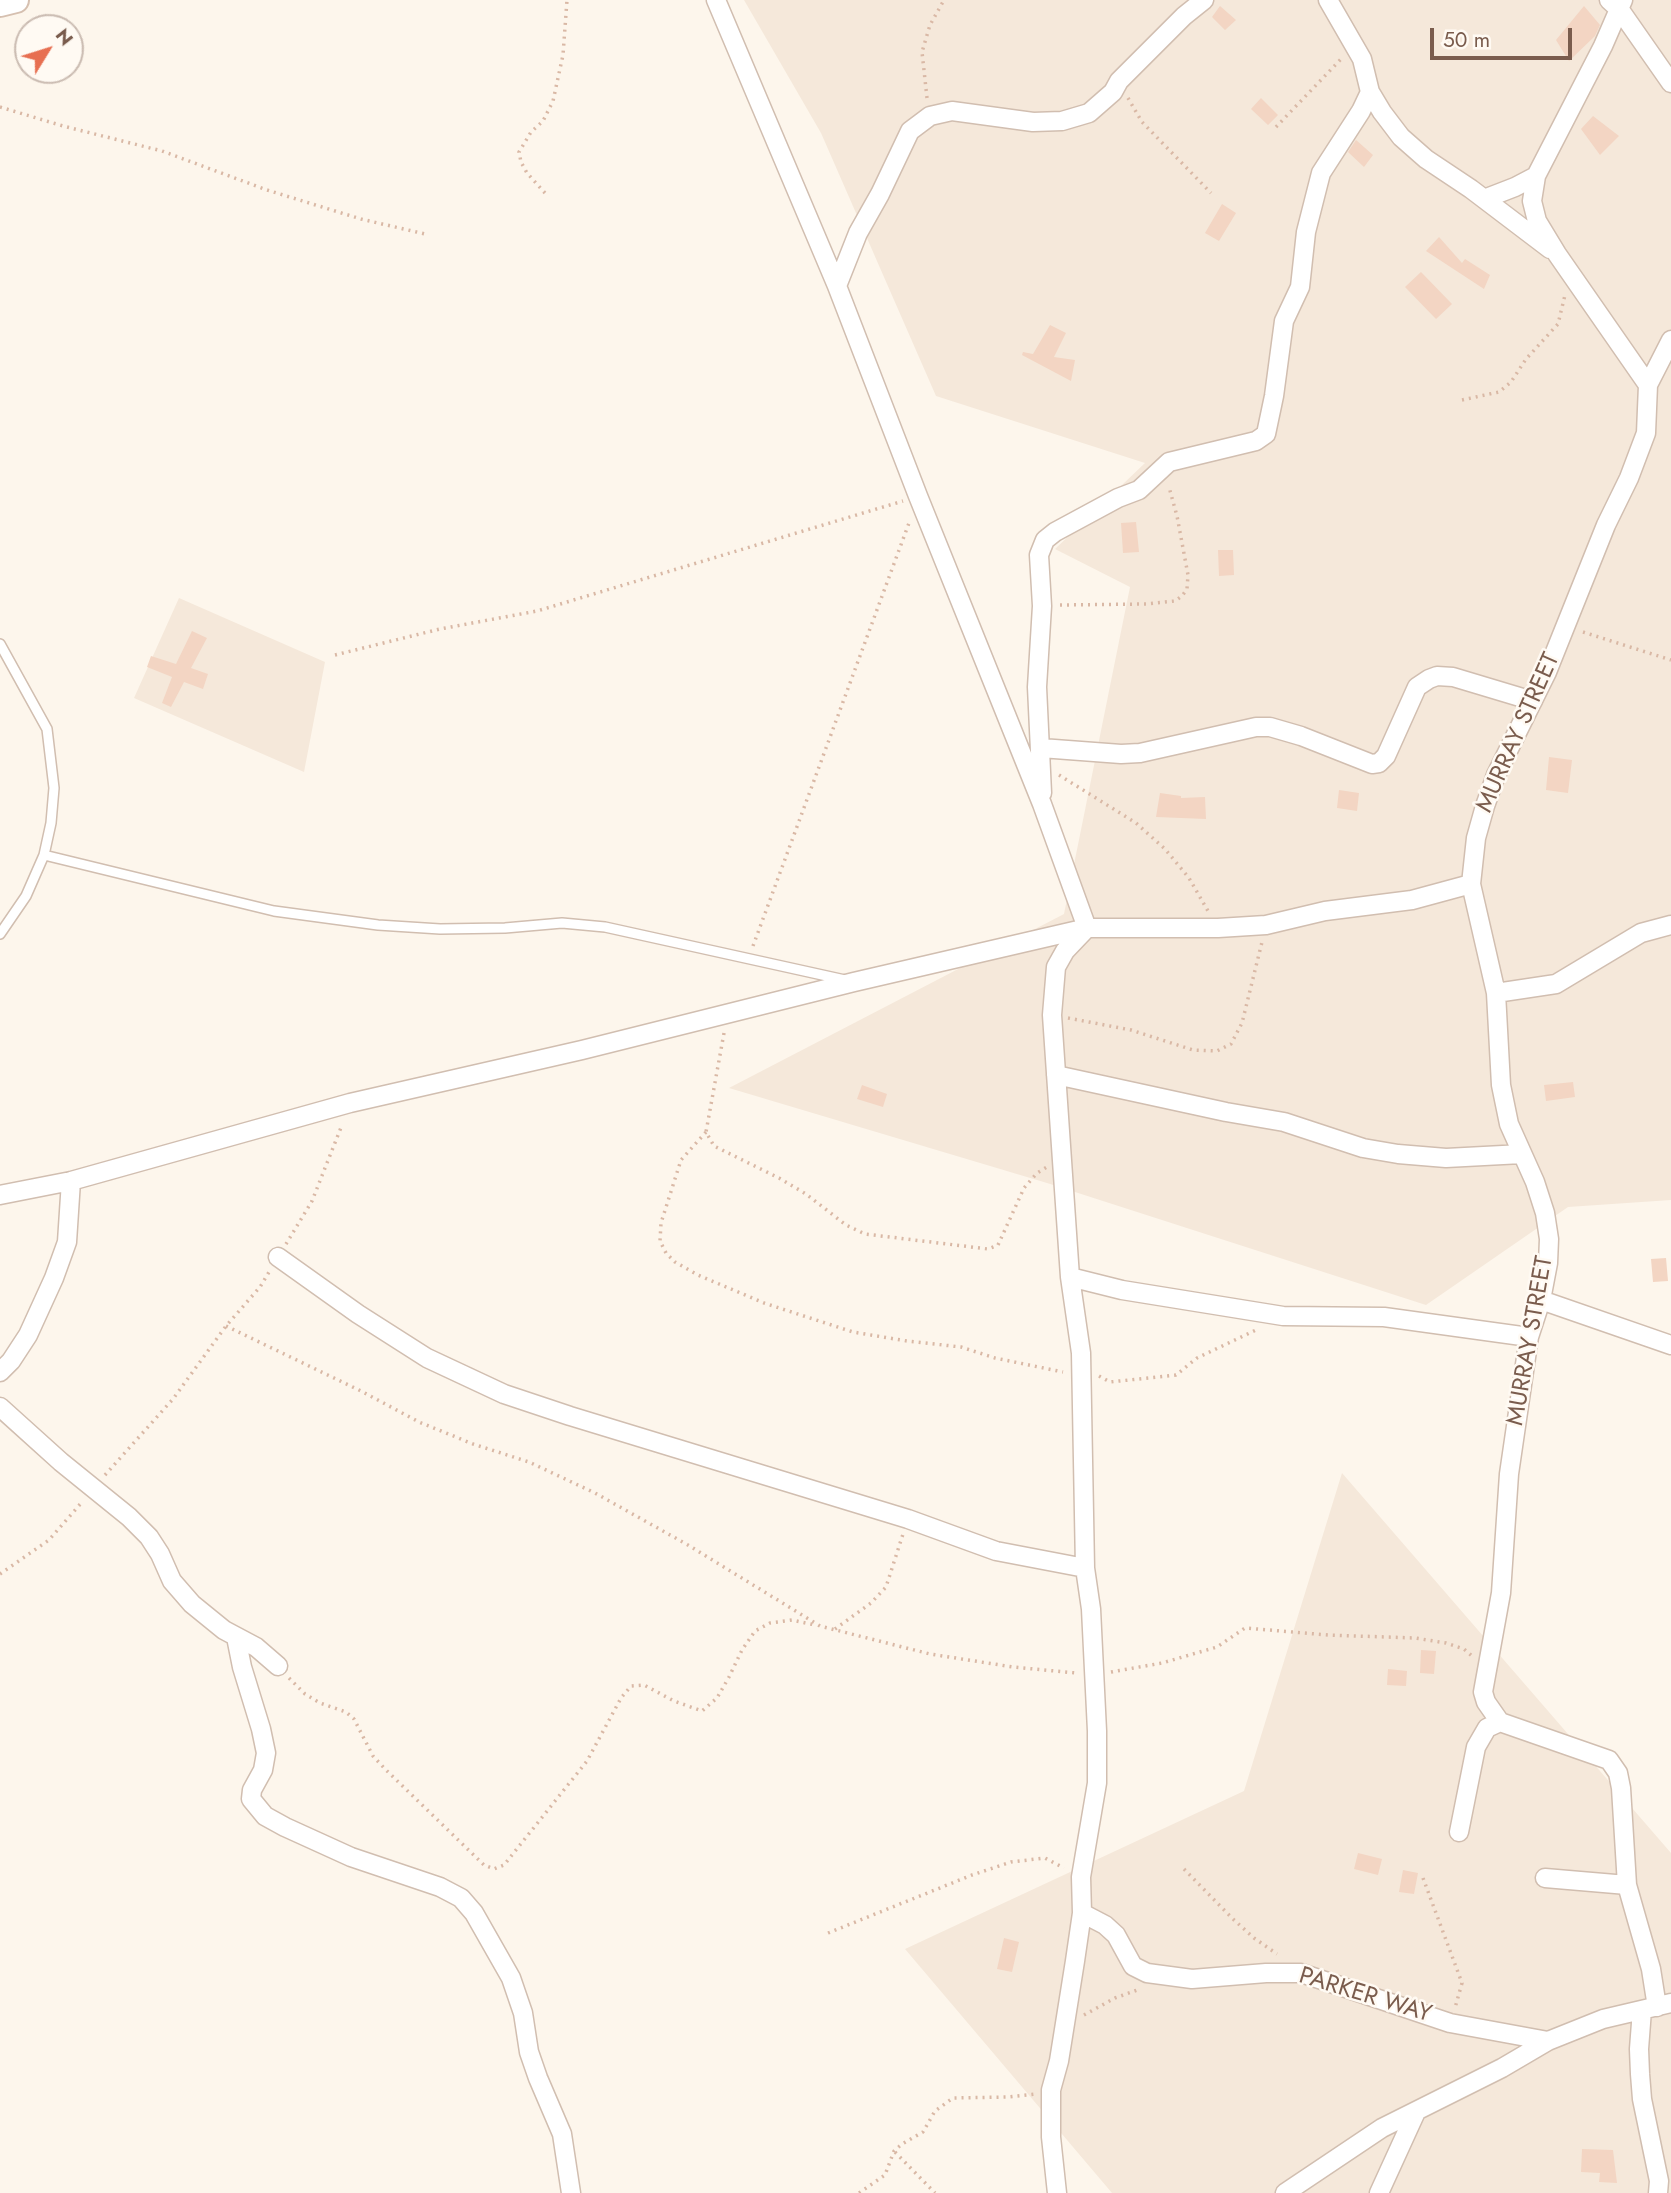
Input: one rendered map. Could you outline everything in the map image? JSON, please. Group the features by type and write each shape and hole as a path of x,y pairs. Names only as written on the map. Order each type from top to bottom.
{"street":[{"path":"0,4 16,0"},
{"path":"716,0 837,286 1042,804 1087,929"},
{"path":"837,286 858,233 910,131 930,116 951,111 1033,121 1062,121 1089,113 1113,92 1119,81 1184,16 1204,0"},
{"path":"1328,0 1362,59 1370,92 1382,112 1411,148 1557,254"},
{"path":"1617,3 1671,83"},
{"path":"1617,3 1536,176 1532,201 1537,221 1570,275 1648,386"},
{"path":"1042,804 1037,687 1042,606 1038,555 1045,540 1055,531 1139,489 1169,462 1255,441 1266,434 1284,321 1300,287 1306,232 1321,173 1362,111 1370,92"},
{"path":"1484,199 1536,176"},
{"name":"MURRAY STREET","path":"1500,1722 1486,1702 1483,1692 1502,1592 1509,1474 1529,1337 1541,1300 1548,1263 1549,1239 1545,1213 1535,1182 1509,1124 1501,1085 1496,993 1471,884 1476,838 1496,775 1533,701 1606,525 1629,478 1646,433 1648,386 1671,340"},
{"path":"1042,756 1140,753 1256,727 1270,727 1301,736 1372,764 1379,763 1386,756 1417,687 1429,679 1437,676 1452,677 1533,701"},
{"path":"0,1195 71,1181 350,1103 1087,929 1266,925 1325,911 1412,900 1471,884"},
{"path":"1496,993 1556,984 1641,933 1671,925"},
{"path":"1057,2193 1051,2137 1051,2090 1059,2061 1082,1913 1081,1877 1097,1783 1096,1675 1091,1609 1084,1568 1081,1353 1070,1277 1052,1015 1056,967 1065,951 1087,929"},
{"path":"1056,1075 1284,1122 1375,1150 1446,1158 1522,1154"},
{"path":"0,1372 11,1361 28,1335 54,1278 67,1242 71,1181"},
{"path":"278,1257 358,1314 427,1358 505,1394 908,1519 996,1551 1084,1568"},
{"path":"1070,1277 1122,1290 1283,1317 1384,1317 1529,1337"},
{"path":"1541,1300 1671,1345"},
{"path":"0,1407 149,1537 172,1581 209,1619 256,1647 278,1666"},
{"path":"236,1637 265,1753 263,1770 252,1790 251,1799 265,1816 285,1828 351,1857 440,1887 461,1898 474,1913 511,1978 523,2012 529,2052 562,2134 571,2193"},
{"path":"1459,1832 1476,1747 1487,1728 1500,1722 1609,1760 1618,1773 1627,1885 1651,1969 1657,2007 1639,2049 1642,2099 1661,2189"},
{"path":"1545,1878 1627,1885"},
{"name":"PARKER WAY","path":"1082,1913 1105,1925 1116,1935 1127,1958 1139,1970 1192,1979 1301,1973 1450,2023 1548,2041"},
{"path":"1286,2193 1382,2128 1502,2068 1548,2041 1603,2019 1657,2007"},
{"path":"1379,2193 1416,2112"}],"lane":[{"path":"0,644 47,729 54,788 51,823 44,855 26,896 0,934"},
{"path":"44,855 274,911 378,925 440,929 505,928 562,923 605,927 854,982"}],"path":[{"path":"545,194 527,173 519,152 531,132 543,121 553,101 564,55 567,0"},
{"path":"930,116 922,52 930,25 944,0"},
{"path":"1276,127 1340,60 1353,41"},
{"path":"1119,81 1137,117 1211,193"},
{"path":"0,107 162,151 267,191 361,219 425,234"},
{"path":"1462,400 1499,392 1511,382 1526,359 1558,324 1570,275"},
{"path":"1042,606 1146,604 1175,601 1182,596 1187,589 1188,575 1177,516 1168,486 1158,470"},
{"path":"335,655 440,629 537,611 918,496"},
{"path":"749,958 885,593 918,496"},
{"path":"1565,626 1671,660"},
{"path":"1042,756 1136,823 1165,849 1189,878 1218,928"},
{"path":"1052,1015 1131,1030 1193,1050 1217,1051 1231,1044 1242,1023 1266,925"},
{"path":"727,1016 706,1132 681,1160 660,1223 660,1241 666,1254 698,1275 764,1303 853,1332 907,1342 961,1347 995,1358 1082,1376"},
{"path":"0,1574 49,1540 122,1453 173,1399 226,1326 260,1287 312,1201 350,1103"},
{"path":"706,1132 713,1146 806,1194 846,1226 865,1234 978,1249 998,1245 1029,1180 1061,1160"},
{"path":"1081,1353 1096,1373 1110,1382 1164,1378 1176,1375 1197,1358 1283,1317"},
{"path":"226,1326 419,1422 473,1444 529,1462 595,1493 688,1545 820,1626"},
{"path":"834,1629 870,1603 886,1587 908,1519"},
{"path":"278,1666 305,1694 320,1703 346,1712 354,1719 373,1755 386,1770 484,1865 494,1869 504,1865 580,1769 603,1735 621,1698 631,1686 644,1685 674,1701 702,1711 717,1698 755,1631 770,1623 792,1620 930,1654 1013,1667 1096,1675 1161,1663 1217,1647 1245,1628 1328,1635 1415,1638 1446,1643 1464,1649 1486,1669"},
{"path":"828,1933 1011,1862 1045,1858 1081,1877"},
{"path":"1184,1869 1254,1938 1301,1973"},
{"path":"1423,1878 1462,1983 1450,2023"},
{"path":"1065,2022 1115,1998 1173,1977"},
{"path":"859,2193 885,2175 894,2151 923,2132 935,2111 953,2098 1008,2097 1051,2090"},
{"path":"894,2151 935,2193"}],"shaded area":[{"path":"744,0 1671,0 1671,1200 1568,1207 1426,1305 1047,1183 729,1088 1064,914 1130,587 1055,549 1145,463 936,396 821,133"},
{"path":"179,598 325,662 304,772 134,698"},
{"path":"1342,1473 1671,1853 1671,2193 1112,2193 905,1949 1244,1791"}],"building":[{"path":"1220,6 1236,20 1225,30 1212,17"},
{"path":"1584,6 1600,25 1595,36 1569,61 1556,40"},
{"path":"1261,98 1278,115 1268,125 1251,109"},
{"path":"1593,116 1619,136 1600,155 1581,129"},
{"path":"1356,140 1373,155 1364,167 1348,152"},
{"path":"1222,204 1236,213 1219,241 1205,233"},
{"path":"1439,237 1462,263 1465,259 1490,275 1484,289 1426,251"},
{"path":"1421,272 1452,304 1436,319 1405,287"},
{"path":"1050,325 1066,333 1054,357 1075,360 1071,381 1022,355 1023,352 1033,354"},
{"path":"1136,522 1139,552 1123,553 1121,523"},
{"path":"1218,550 1233,550 1234,575 1219,576"},
{"path":"192,631 207,638 191,668 208,674 203,689 184,682 171,707 162,703 172,677 147,667 151,656 176,664"},
{"path":"1549,757 1572,760 1568,793 1546,790"},
{"path":"1339,790 1359,793 1357,811 1337,808"},
{"path":"1160,793 1181,798 1205,797 1206,819 1156,817"},
{"path":"1573,1082 1575,1097 1546,1101 1544,1085"},
{"path":"862,1085 887,1094 883,1107 857,1099"},
{"path":"1666,1258 1668,1281 1653,1282 1651,1259"},
{"path":"1421,1650 1436,1651 1434,1674 1420,1673"},
{"path":"1388,1669 1407,1671 1406,1686 1387,1685"},
{"path":"1358,1853 1382,1859 1378,1875 1354,1869"},
{"path":"1403,1870 1418,1873 1414,1894 1399,1892"},
{"path":"1004,1938 1019,1942 1012,1972 997,1969"},
{"path":"1582,2149 1613,2150 1617,2183 1599,2182 1600,2173 1581,2172"}]}
